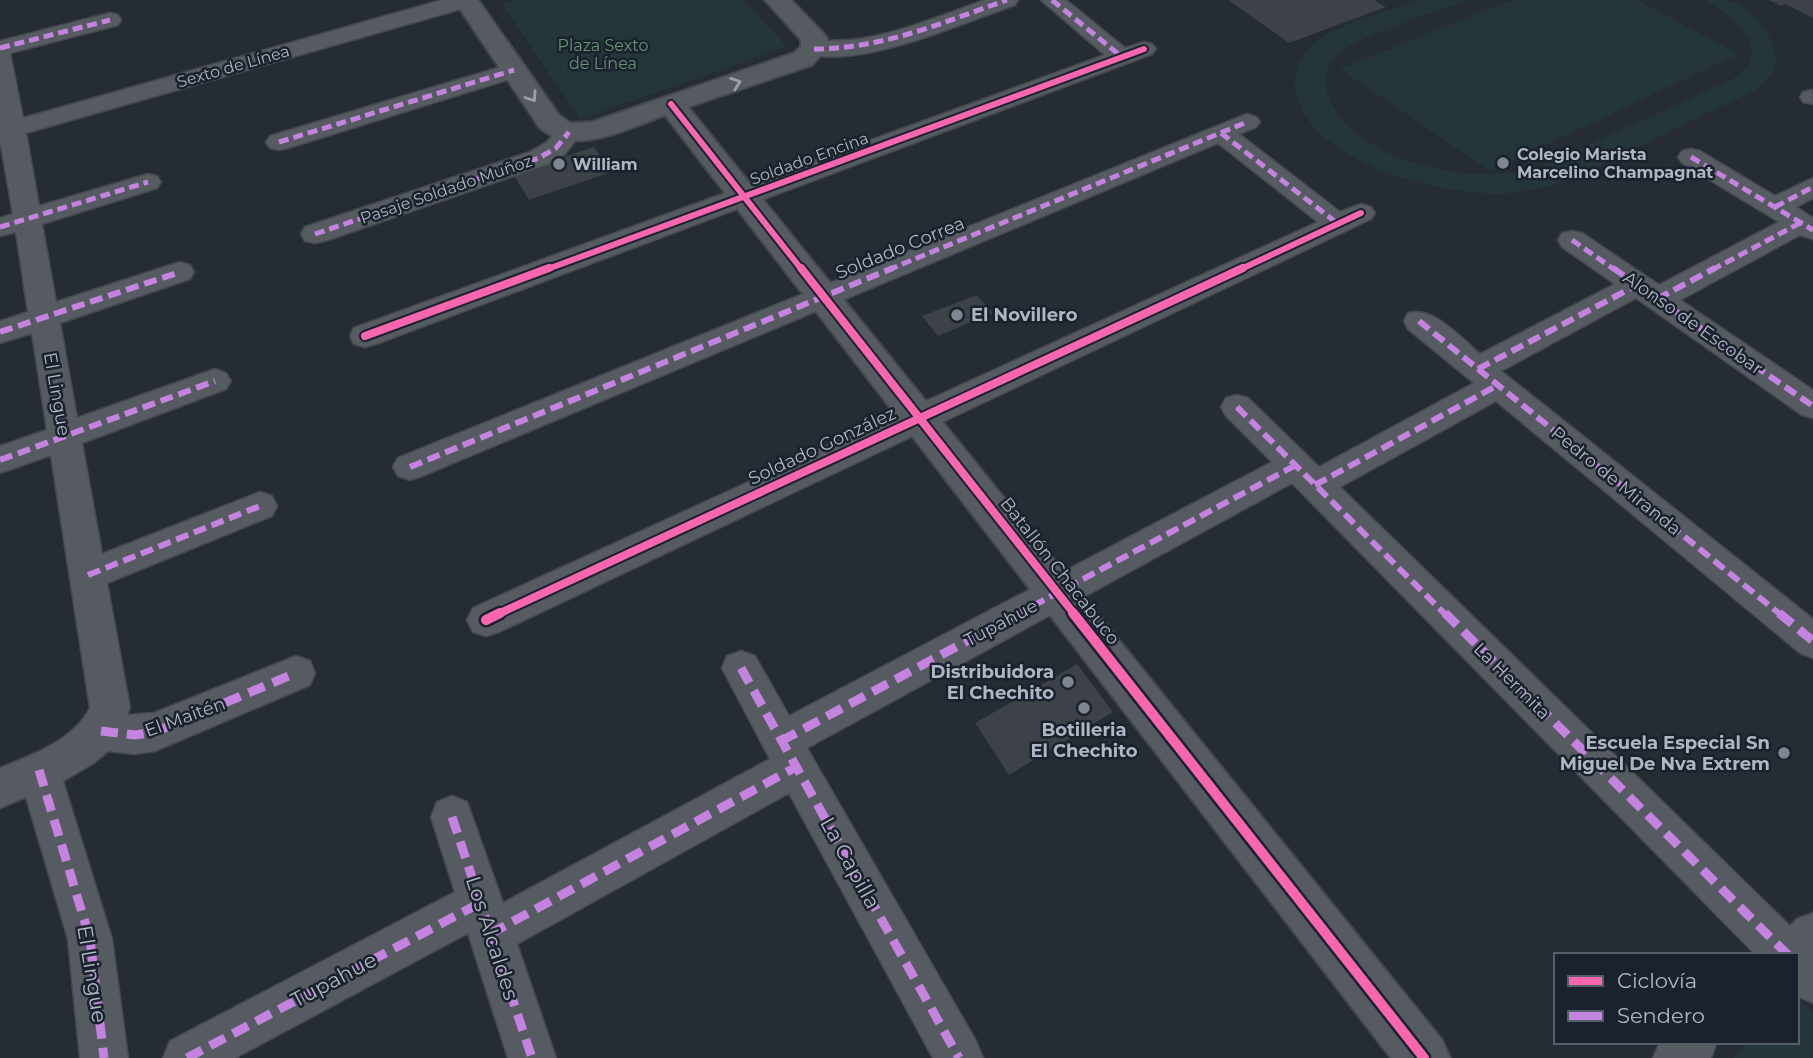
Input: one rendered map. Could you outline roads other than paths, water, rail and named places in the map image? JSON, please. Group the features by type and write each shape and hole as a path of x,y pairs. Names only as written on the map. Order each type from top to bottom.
{"street":[{"path":"467,0 549,121 553,126 569,132 590,131 795,63 814,49 840,50 867,46 1007,0"},
{"name":"Sexto de Línea","path":"6,130 467,0"},
{"path":"777,0 814,38 814,49"},
{"name":"Soldado Encina","path":"365,336 1133,53 1052,0"},
{"path":"0,48 110,20"},
{"name":"El Lingue","path":"0,56 14,223 44,317 110,708 101,731"},
{"path":"279,142 514,70"},
{"name":"Batallón Chacabuco","path":"671,104 1423,1058"},
{"name":"Soldado Correa","path":"410,467 1234,128 1349,218"},
{"name":"Pasaje Soldado Muñoz","path":"315,234 539,158 556,148 569,132"},
{"path":"1691,157 1807,226"},
{"path":"14,223 148,182"},
{"path":"1775,207 1813,187"},
{"name":"Soldado González","path":"486,620 1349,218"},
{"name":"Tupahue","path":"187,1058 485,918 789,754 1057,593 1305,475 1647,292 1807,226"},
{"name":"Alonso de Escobar","path":"1572,240 1813,406"},
{"path":"0,332 180,272"},
{"name":"Pedro de Miranda","path":"1419,321 1813,641"},
{"path":"0,460 215,381"},
{"name":"La Hermita","path":"1237,407 1788,953"},
{"path":"88,575 260,506"},
{"name":"La Capilla","path":"741,668 959,1058"},
{"name":"El Maitén","path":"101,731 135,735 155,732 296,673"},
{"path":"0,788 78,752 101,731"},
{"name":"El Lingue","path":"39,770 90,939 104,1058"},
{"name":"Los Alcaldes","path":"452,817 532,1058"},
{"path":"1792,953 1813,935"},
{"path":"1799,966 1813,980"},
{"path":"1677,1058 1692,1044"}],"place":[{"name":"Colegio Marista Marcelino Champagnat","path":"1503,163"},
{"name":"William","path":"559,164"},
{"name":"El Novillero","path":"957,315"},
{"name":"Distribuidora El Chechito","path":"1068,682"},
{"name":"Botilleria El Chechito","path":"1084,708"},
{"name":"Escuela Especial Sn Miguel De Nva Extrem","path":"1784,753"}],"park label":[{"name":"Plaza Sexto de Línea","path":"603,54"}]}
